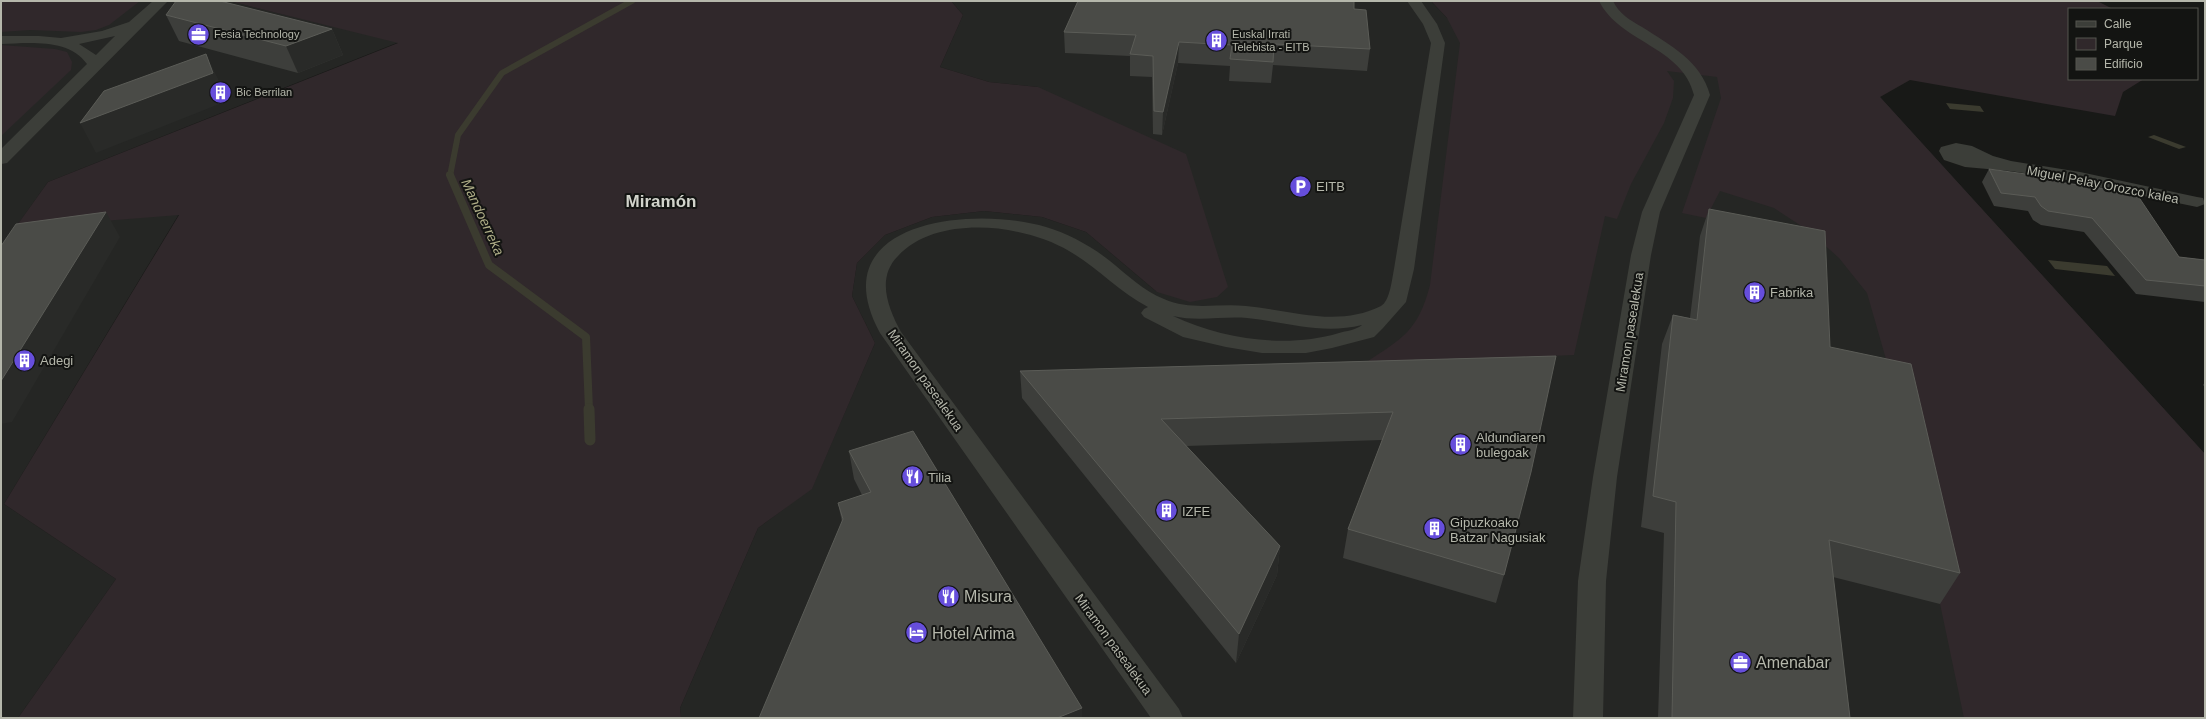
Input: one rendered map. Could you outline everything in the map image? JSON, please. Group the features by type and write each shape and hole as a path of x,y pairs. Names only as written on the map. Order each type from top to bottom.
{"street":[{"path":"1,159 141,18 161,1"},
{"name":"Miramon pasealekua","path":"1132,290 1138,302 1150,313 1191,332 1226,341 1262,346 1291,346 1332,342 1366,332 1390,309 1396,302 1404,269 1438,43 1430,24 1414,1"},
{"name":"Miramon pasealekua","path":"1588,718 1588,642 1592,581 1606,477 1640,263 1651,212 1702,95 1701,86 1678,58 1617,17 1610,9 1606,1"},
{"path":"1,40 58,42 118,32 141,18"},
{"path":"58,42 83,50 91,56 95,64"},
{"name":"Miguel Pelay Orozco kalea","path":"1983,161 2130,187 2202,205"},
{"name":"Miramon pasealekua","path":"1168,718 891,333 880,314 875,292 876,274 885,258 899,244 916,234 964,222 1017,225 1068,241 1092,256 1132,290 1156,304 1179,311 1254,313 1313,322 1351,321 1390,309"},
{"name":"Miramon pasealekua","path":"1191,332 1222,330 1240,323 1254,313"},
{"path":"1291,346 1306,336 1303,328 1296,319"}],"shaded area":[{"path":"1,1 229,1 399,42 48,182 16,227 179,214 4,504 116,579 18,718 1,718"},
{"path":"951,1 1431,1 1447,18 1667,70 1880,97 2205,454 2205,718 681,718 680,708 758,528 812,488 875,343 852,296 857,263 885,235 932,217 984,211 1042,217 1086,232 1157,292 1038,87 989,82 940,67 963,15"},
{"path":"1946,103 1980,106 1984,112 1950,109"},
{"path":"2154,135 2186,147 2179,149 2148,137"},
{"path":"2048,260 2107,266 2115,276 2055,269"}],"green space":[{"path":"1,1 140,1 109,25 96,30 81,32 30,30 1,32"},
{"path":"229,1 951,1 963,15 940,67 989,82 1038,87 1186,154 1228,287 1217,297 1190,302 1157,292 1086,232 1042,217 984,211 932,217 885,235 857,263 852,296 875,343 812,489 758,528 680,708 681,718 18,718 116,579 4,504 179,215 15,228 48,182 398,43"},
{"path":"1431,1 2097,1 2111,8 2068,8 2068,80 2142,80 2123,92 2115,116 1910,80 1880,97 2205,454 2205,718 1964,718 1896,394 1867,293 1839,258 1809,231 1774,208 1720,191 1706,218 1682,213 1721,98 1717,77 1667,71 1674,81 1673,98 1664,123 1631,184 1617,219 1605,216 1574,355 1365,363 1390,347 1407,332 1420,313 1430,285 1460,43 1447,18"},
{"path":"1,45 55,49 67,52 72,62 71,70 1,136"}],"building":[{"path":"176,1 220,1 332,29 286,46 166,15"},
{"name":"Euskal Irrati Telebista - EITB","path":"1078,1 1354,1 1354,9 1366,10 1370,49 1274,44 1273,62 1230,59 1232,45 1179,42 1163,112 1154,111 1153,56 1130,54 1136,35 1064,32"},
{"path":"206,54 213,73 80,123 104,91"},
{"path":"1989,169 2055,178 2058,182 2136,193 2179,257 2205,260 2205,286 2146,280 2092,218 2048,211 2041,206 2035,197 2001,193"},
{"path":"1709,209 1825,231 1830,347 1911,364 1960,573 1829,540 1850,718 1672,718 1676,502 1653,496 1673,315 1697,320"},
{"path":"106,212 1,381 1,246 16,224"},
{"path":"1556,356 1531,472 1504,575 1348,529 1393,412 1161,419 1280,546 1239,634 1020,371"},
{"name":"Hotel Arima","path":"913,431 1082,708 1057,718 759,718 843,519 838,503 871,492 849,451"}],"waterway":[{"name":"Mandoerreka","path":"450,175 458,135 502,73 632,1"},
{"name":"Mandoerreka","path":"450,175 489,265 586,337 589,410"},
{"name":"Mandoerreka","path":"589,409 590,440"}],"place":[{"name":"Fesia Technology","path":"199,34"},
{"name":"Euskal Irrati Telebista - EITB","path":"1217,40"},
{"name":"Bic Berrilan","path":"221,92"},
{"name":"EITB","path":"1301,186"},
{"name":"Fabrika","path":"1754,292"},
{"name":"Adegi","path":"25,360"},
{"name":"Aldundiaren bulegoak","path":"1460,444"},
{"name":"Tilia","path":"912,477"},
{"name":"IZFE","path":"1166,511"},
{"name":"Gipuzkoako Batzar Nagusiak","path":"1434,529"},
{"name":"Misura","path":"949,596"},
{"name":"Hotel Arima","path":"917,633"},
{"name":"Amenabar","path":"1741,662"}],"district":[{"name":"Miramón","path":"661,201"}]}
